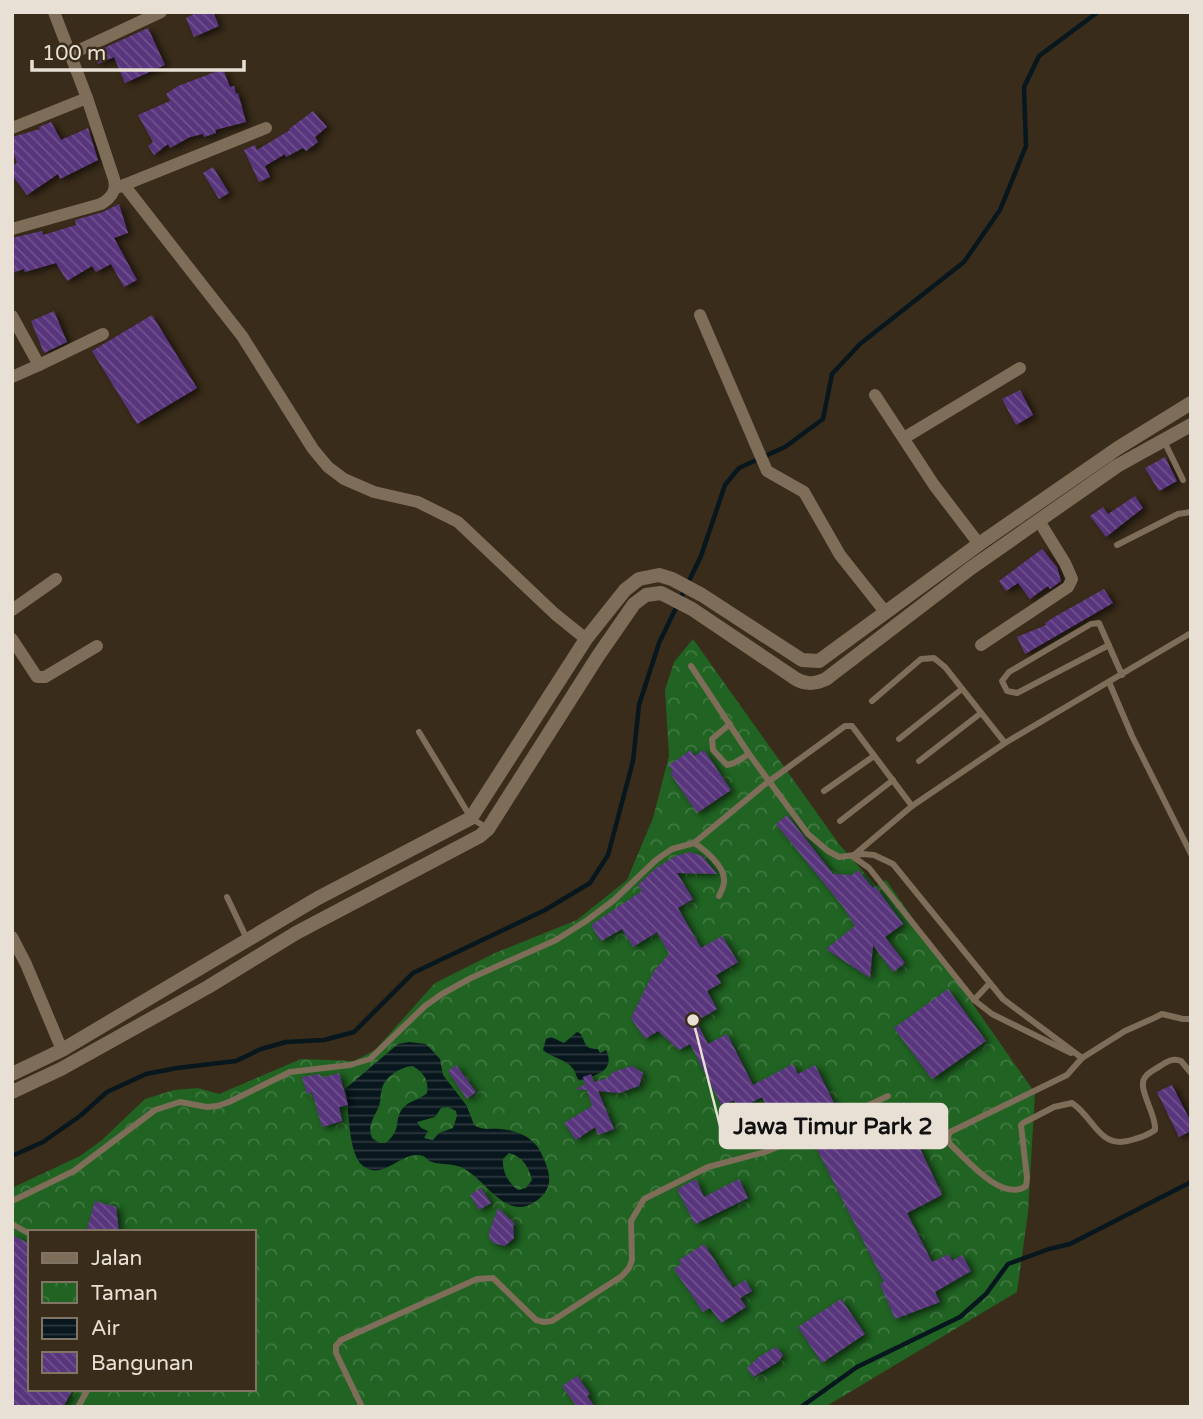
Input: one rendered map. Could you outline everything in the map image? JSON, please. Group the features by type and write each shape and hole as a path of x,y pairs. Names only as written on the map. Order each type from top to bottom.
{"street":[{"path":"54,12 120,187 242,336 313,449 328,467 344,479 374,492 418,502 458,522 555,614 586,639"},
{"path":"71,54 161,12"},
{"path":"12,128 87,98"},
{"path":"12,229 101,204 120,187 266,128"},
{"path":"700,315 765,466 773,476 801,488 840,555 886,613"},
{"path":"12,316 39,365"},
{"path":"12,377 103,334"},
{"path":"904,439 1020,368"},
{"path":"875,396 934,485 979,544"},
{"path":"12,1074 62,1050 318,898 471,818 586,639 629,585 649,576 672,579 807,662 819,661 979,544 1090,476 1191,403"},
{"path":"12,1092 61,1069 208,987 296,933 464,846 488,829 597,656 634,604 646,595 662,594 693,610 803,683 818,682 826,679 971,568 1039,521 1090,476 1117,466 1191,425"},
{"path":"981,645 1053,598 1068,587 1072,579 1066,563 1039,521"},
{"path":"12,610 56,579"},
{"path":"662,594 672,579"},
{"path":"693,610 702,595"},
{"path":"12,639 37,677 45,677 97,646"},
{"path":"12,937 62,1050"},
{"path":"200,969 208,987"},
{"path":"169,986 178,1003"}],"lane":[{"path":"1164,440 1183,480"},
{"path":"1117,545 1178,514 1191,512"},
{"path":"1110,645 1017,693 1007,691 1003,681 1009,672 1091,624 1099,623 1110,645 1122,675"},
{"path":"852,856 912,806 1005,743 1191,633"},
{"path":"872,701 921,659 934,658 1005,743"},
{"path":"691,666 749,754 808,835 828,852 839,857 874,855 893,864 1003,999 1082,1058"},
{"path":"1109,682 1132,736 1191,854"},
{"path":"899,738 962,689"},
{"path":"919,761 981,713"},
{"path":"730,724 712,738 713,750 727,765 749,754"},
{"path":"12,1201 74,1171 155,1110 180,1102 206,1107 217,1106 290,1072 350,1065 370,1059 410,1019 442,993 556,940 586,921 614,900 663,855 685,844 694,843 770,781 845,726 852,726 912,806"},
{"path":"419,732 471,818 488,829"},
{"path":"824,791 874,755"},
{"path":"841,821 893,780"},
{"path":"694,843 702,848 724,874 725,883 719,896"},
{"path":"852,856 869,868 974,1000 992,1014 1082,1058"},
{"path":"227,897 248,940"},
{"path":"974,1000 989,984"},
{"path":"1191,1018 1162,1014 1125,1031 1082,1058 1067,1075 950,1132 949,1143 990,1180 1006,1190 1021,1189 1026,1186 1027,1178 1021,1125 1023,1123 1054,1107 1072,1103 1080,1108 1100,1135 1118,1143 1126,1143 1156,1130 1153,1113 1142,1089 1145,1076 1170,1059 1181,1061 1191,1073"},
{"path":"362,1407 336,1353 336,1346 341,1340 477,1279 488,1277 494,1278 536,1320 552,1321 622,1276 629,1268 632,1260 631,1221 644,1199 708,1167 793,1142 888,1096"},
{"path":"12,1224 28,1233"},
{"path":"78,1407 87,1391"}],"green space":[{"path":"693,639 839,844 876,886 886,880 1035,1093 1028,1213 1017,1292 825,1407 12,1407 12,1188 80,1156 102,1140 145,1099 174,1090 198,1088 219,1094 301,1059 354,1061 375,1050 435,983 495,953 577,920 627,880 653,818 669,756 665,690 674,662"}],"water":[{"path":"577,1032 588,1047 598,1049 600,1053 606,1050 608,1057 603,1071 579,1081 571,1066 543,1050 546,1039 551,1037 564,1043"},
{"path":"398,1044 426,1044 440,1059 443,1075 467,1106 474,1125 484,1129 512,1131 533,1142 549,1173 549,1185 543,1195 531,1204 520,1207 510,1205 463,1168 432,1162 423,1156 407,1157 379,1170 363,1166 354,1151 345,1089","holes":["413,1066 425,1077 427,1093 405,1106 391,1138 386,1143 379,1143 372,1138 370,1129 379,1106 383,1085 394,1073","448,1107 456,1111 453,1128 439,1133 433,1140 424,1138 428,1131 421,1128 417,1122 435,1117 441,1108","509,1153 524,1163 532,1180 526,1188 518,1190 511,1184 506,1176 503,1159"]}],"building":[{"path":"198,12 213,12 219,26 194,37 186,18"},
{"path":"148,28 165,65 125,83 114,57 98,64 93,53"},
{"path":"223,69 230,87 234,86 236,94 238,93 246,122 215,130 216,133 204,137 203,134 190,137 170,148 168,144 154,155 148,146 153,142 138,115 170,101 166,94 178,86"},
{"path":"313,111 327,127 315,137 318,142 306,151 303,148 286,157 285,154 265,166 270,177 259,182 244,150 255,145 257,150 290,130"},
{"path":"51,122 61,140 88,128 98,160 60,179 58,174 27,195 12,175 12,166 17,163 12,137 40,129 39,127"},
{"path":"213,167 229,193 219,199 203,173"},
{"path":"119,204 128,233 114,238 137,280 124,287 111,264 96,272 92,266 67,281 56,263 12,273 12,238 42,231 43,235 76,225 75,220"},
{"path":"54,311 67,342 44,353 31,321"},
{"path":"152,315 197,388 137,424 92,351"},
{"path":"1020,390 1033,415 1016,425 1002,399"},
{"path":"1165,457 1177,481 1159,491 1145,468"},
{"path":"1135,496 1143,508 1106,537 1090,516 1103,507 1108,514"},
{"path":"1042,549 1057,567 1061,581 1050,589 1048,586 1030,599 1018,583 1006,591 999,581"},
{"path":"1104,589 1113,603 1025,654 1017,637 1046,625 1045,623 1056,616"},
{"path":"691,750 694,756 704,750 731,790 697,813 670,773 673,771 669,765"},
{"path":"787,815 833,874 852,875 858,870 873,888 875,886 903,924 885,937 905,963 893,972 873,945 870,978 826,949 855,926 844,908 776,824"},
{"path":"690,852 702,856 717,874 677,873 693,899 678,908 701,948 722,936 738,962 716,975 721,983 707,991 717,1009 696,1021 708,1044 727,1034 753,1085 793,1064 798,1074 815,1065 839,1113 790,1136 776,1107 769,1111 762,1097 739,1109 734,1100 722,1106 690,1044 679,1050 658,1031 645,1039 631,1018 654,971 669,954 657,932 633,947 622,929 601,941 591,925 642,891 638,885 656,868 676,856"},
{"path":"948,989 986,1041 932,1079 894,1028"},
{"path":"456,1065 476,1092 467,1099 448,1071"},
{"path":"632,1066 643,1073 639,1086 619,1093 598,1091 614,1129 598,1135 595,1127 576,1140 564,1123 592,1106 587,1090 574,1089 585,1085 583,1077 591,1074 594,1082"},
{"path":"339,1073 348,1105 339,1107 342,1121 322,1127 312,1092 307,1094 302,1077 320,1074 322,1078"},
{"path":"1172,1085 1191,1122 1191,1131 1179,1137 1157,1092"},
{"path":"904,1102 912,1118 907,1121 942,1195 907,1213 932,1262 949,1254 952,1261 962,1255 971,1271 935,1292 940,1302 895,1319 880,1284 884,1282 812,1139 844,1123 846,1127 859,1120 861,1124"},
{"path":"696,1179 704,1197 739,1179 748,1198 695,1224 677,1189"},
{"path":"481,1188 491,1203 479,1210 470,1195"},
{"path":"95,1201 116,1207 119,1230 87,1230"},
{"path":"498,1208 515,1224 514,1238 505,1246 493,1243 489,1238"},
{"path":"12,1235 28,1243 28,1391 72,1391 63,1407 12,1407"},
{"path":"704,1244 733,1288 745,1280 752,1291 740,1298 746,1307 721,1323 710,1308 703,1312 674,1269 681,1264 679,1260"},
{"path":"841,1299 865,1334 822,1363 798,1327"},
{"path":"776,1347 783,1355 778,1362 753,1377 747,1368"},
{"path":"577,1376 590,1394 587,1396 595,1407 577,1407 562,1386"}],"waterway":[{"path":"12,1156 43,1142 80,1116 107,1092 146,1074 236,1061 261,1049 286,1042 324,1040 354,1032 413,973 545,910 590,883 608,855 633,761 639,705 659,643 701,556 725,485 739,468 785,447 823,419 832,374 860,344 964,262 1000,210 1026,146 1024,87 1039,56 1098,12"},
{"path":"801,1407 857,1367 960,1317 986,1294 1008,1264 1070,1244 1191,1182"}],"place":[{"name":"Jawa Timur Park 2","path":"693,1020"}]}
